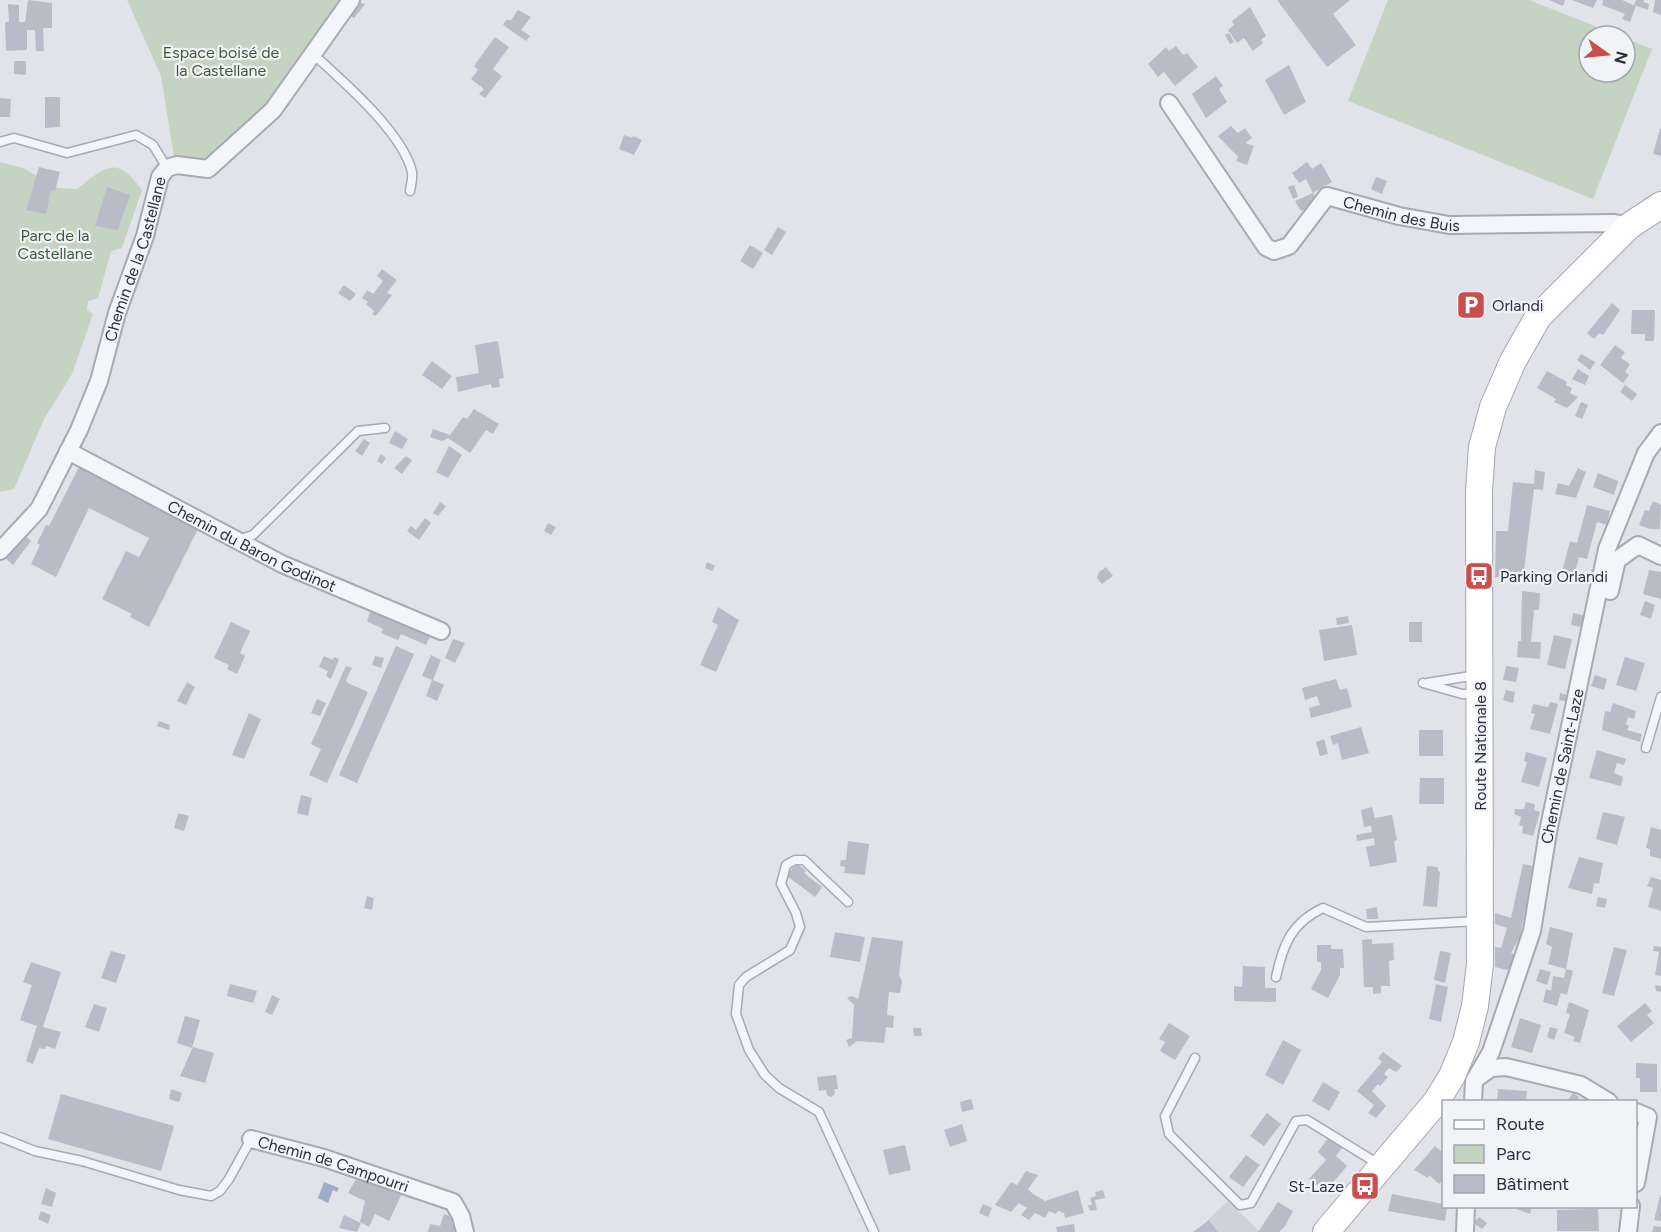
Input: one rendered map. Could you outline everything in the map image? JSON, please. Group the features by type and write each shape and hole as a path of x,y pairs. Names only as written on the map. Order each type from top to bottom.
{"main road":[{"name":"Route Nationale 8","path":"1326,1232 1436,1102 1463,1078 1466,1042 1475,1006 1480,964 1479,492 1482,447 1493,407 1513,361 1538,317 1629,226 1661,206"},
{"name":"Route Nationale 8","path":"1606,251 1661,225"}],"street":[{"name":"Chemin de la Castellane","path":"0,551 39,509 99,381 117,314 145,236 160,177 167,168 177,165 208,169 273,110 351,0"},
{"name":"Chemin des Buis","path":"1169,103 1266,247 1274,251 1289,246 1327,196 1399,216 1449,225 1615,223 1629,226"},
{"name":"Chemin de Saint-Laze","path":"1463,1078 1491,1052 1532,931 1548,832 1607,549 1646,453 1661,433"},
{"name":"Chemin du Baron Godinot","path":"68,451 282,564 441,631"},
{"path":"1581,677 1599,641 1617,560 1638,545 1661,556"},
{"path":"1473,1100 1463,1078 1491,1068 1506,1066 1581,1085 1607,1100"},
{"path":"1637,1173 1648,1116"},
{"name":"Chemin de Campourri","path":"251,1139 324,1158 453,1203 461,1216 465,1232"},
{"path":"1465,1232 1466,1208"},
{"path":"1628,1232 1631,1208"}],"lane":[{"path":"313,54 387,126 403,150 413,174 411,191"},
{"path":"0,142 14,138 67,153 136,135 153,145 167,168"},
{"path":"237,540 253,534 358,430 385,428"},
{"path":"1423,683 1480,685 1462,694 1423,683"},
{"path":"1646,748 1661,698"},
{"path":"848,902 804,860 795,860 786,865 781,884 796,913 800,927 790,950 746,977 739,986 736,1014 749,1050 765,1075 779,1088 819,1112 874,1232"},
{"path":"1276,977 1281,955 1292,932 1306,916 1323,908 1365,927 1479,921"},
{"path":"1196,1058 1165,1116 1165,1126 1168,1134 1240,1205 1251,1203 1296,1121 1307,1120 1370,1156 1382,1167"},
{"name":"Chemin de Campourri","path":"0,1137 35,1151 82,1161 179,1190 211,1196 220,1191 229,1179 251,1139"}],"shaded area":[{"path":"1228,1201 1260,1232 1196,1232"}],"green space":[{"name":"Espace boisé de la Castellane","path":"127,0 348,0 310,54 210,166 179,160 174,156 161,76"},
{"path":"1388,0 1529,0 1590,24 1577,24 1577,84 1637,84 1637,43 1652,49 1593,199 1348,101"},
{"name":"Parc de la Castellane","path":"0,162 23,168 58,188 77,189 103,170 118,168 133,179 142,190 122,248 111,251 98,298 88,301 87,310 93,314 72,374 44,419 14,489 0,492"}],"water":[{"path":"324,1182 339,1188 337,1192 333,1190 328,1203 318,1198"}],"building":[{"path":"28,0 52,3 52,28 43,28 44,51 36,51 35,30 27,30 27,50 6,51 5,22 9,22 8,4 19,5 19,22 25,22"},
{"path":"354,0 365,4 354,18 345,11"},
{"path":"1277,0 1350,0 1333,14 1356,45 1327,67"},
{"path":"1549,0 1565,0 1563,6"},
{"path":"1572,0 1597,0 1593,8"},
{"path":"1603,0 1622,0 1636,6 1630,22 1622,19 1625,14 1602,5"},
{"path":"1636,0 1644,0 1643,2 1649,4 1648,10 1634,5"},
{"path":"1655,0 1661,0 1661,15 1653,12"},
{"path":"1250,7 1266,36 1261,40 1263,43 1253,51 1244,38 1237,43 1228,30 1234,25 1232,21"},
{"path":"518,10 531,17 521,30 530,36 526,41 503,25 506,20 511,20"},
{"path":"1229,33 1234,42 1230,44 1225,35"},
{"path":"495,37 509,47 493,69 502,76 485,98 479,94 484,89 471,79 478,70 474,66"},
{"path":"1176,46 1183,55 1187,53 1198,67 1175,86 1164,72 1158,77 1148,64 1166,47 1169,51"},
{"path":"14,61 26,61 26,75 14,74"},
{"path":"1289,65 1306,102 1284,115 1265,80"},
{"path":"1216,76 1223,86 1219,89 1227,102 1206,118 1192,94"},
{"path":"45,97 60,97 60,127 45,128"},
{"path":"0,98 11,99 10,117 0,117"},
{"path":"1231,126 1238,133 1245,128 1252,138 1245,143 1254,146 1247,165 1236,161 1238,157 1218,136"},
{"path":"1661,129 1661,156 1653,154"},
{"path":"624,135 642,140 634,155 619,149"},
{"path":"1307,162 1312,169 1321,163 1332,182 1313,193 1306,179 1299,183 1292,173"},
{"path":"39,167 60,172 55,191 51,190 46,214 26,210"},
{"path":"1376,177 1387,181 1382,194 1371,189"},
{"path":"1294,185 1298,197 1293,199 1288,187"},
{"path":"107,187 130,195 118,230 95,226"},
{"path":"1313,193 1318,203 1301,211 1295,201"},
{"path":"778,227 786,232 772,255 764,250"},
{"path":"750,245 763,253 753,269 740,261"},
{"path":"382,269 397,280 387,293 392,295 376,316 366,304 368,302 362,298 367,290 373,294 383,281 377,276"},
{"path":"344,285 356,294 350,301 338,293"},
{"path":"1612,303 1620,310 1603,335 1599,333 1594,339 1587,333"},
{"path":"1632,310 1655,310 1654,341 1645,341 1645,334 1631,334"},
{"path":"498,341 504,378 499,379 500,387 492,388 491,384 458,392 456,377 479,373 475,345"},
{"path":"1615,345 1625,352 1621,358 1630,364 1625,372 1629,375 1623,383 1600,365"},
{"path":"1581,354 1595,362 1590,370 1577,360"},
{"path":"432,361 452,376 442,389 422,375"},
{"path":"1578,369 1589,376 1585,385 1572,379"},
{"path":"1547,371 1567,382 1566,385 1572,388 1570,393 1578,397 1567,408 1554,402 1556,399 1537,388"},
{"path":"1625,385 1637,394 1632,401 1620,392"},
{"path":"1581,402 1588,405 1582,419 1575,416"},
{"path":"474,409 499,424 493,434 486,430 470,453 448,438 442,441 430,437 433,429 450,435 463,417 467,419"},
{"path":"395,431 408,439 402,449 389,443"},
{"path":"364,439 370,443 362,456 355,451"},
{"path":"449,446 462,455 448,478 436,472"},
{"path":"381,454 386,458 382,464 377,461"},
{"path":"406,456 412,460 402,474 394,468"},
{"path":"79,467 199,527 149,627 130,617 132,614 102,599 126,551 139,557 149,538 89,508 56,577 31,564 40,545 37,543 46,525 49,526"},
{"path":"1578,468 1586,472 1576,498 1555,494 1558,483 1569,486"},
{"path":"1535,470 1545,472 1543,490 1534,489 1523,579 1495,577 1496,531 1508,531 1513,482 1534,484"},
{"path":"1598,473 1618,481 1614,495 1593,487"},
{"path":"1653,501 1661,505 1660,529 1650,529 1639,525 1645,510 1649,511"},
{"path":"440,502 446,506 438,516 433,513"},
{"path":"1587,505 1610,511 1607,525 1597,522 1587,559 1579,557 1574,576 1562,572 1570,541 1577,543"},
{"path":"425,518 431,523 419,540 407,531 411,526 416,530"},
{"path":"548,523 556,527 551,535 544,531"},
{"path":"24,534 31,541 13,565 2,555"},
{"path":"707,562 715,566 712,571 705,568"},
{"path":"1106,567 1113,576 1102,584 1097,578 1099,572"},
{"path":"1598,567 1595,580 1588,580 1591,570"},
{"path":"1649,570 1661,572 1661,599 1643,594"},
{"path":"1522,591 1540,593 1539,610 1534,610 1531,642 1541,642 1540,659 1517,657 1518,641 1521,641"},
{"path":"1645,601 1655,605 1651,619 1640,615"},
{"path":"373,605 432,632 426,645 401,634 398,640 381,633 383,629 367,621"},
{"path":"718,607 739,620 716,672 700,665 718,625 712,622"},
{"path":"1573,613 1588,616 1585,628 1571,625"},
{"path":"1348,616 1349,623 1337,625 1336,618"},
{"path":"231,622 250,631 240,653 245,656 237,674 227,669 229,665 214,658"},
{"path":"1409,622 1422,622 1422,642 1409,642"},
{"path":"1352,625 1357,655 1324,661 1319,630"},
{"path":"1554,635 1572,639 1565,669 1547,665"},
{"path":"453,639 465,643 455,663 445,658"},
{"path":"396,646 414,654 357,783 339,775"},
{"path":"431,655 441,660 433,680 444,685 437,701 426,696 432,680 422,676"},
{"path":"324,656 333,660 334,657 339,659 331,679 326,676 328,671 319,667"},
{"path":"375,656 384,658 381,668 372,665"},
{"path":"1625,657 1645,663 1636,691 1616,685"},
{"path":"346,666 352,668 346,680 348,683 368,692 327,783 309,775 321,749 311,744"},
{"path":"1506,666 1519,668 1516,682 1503,680"},
{"path":"1595,675 1607,679 1604,690 1591,686"},
{"path":"1336,679 1340,690 1347,688 1352,707 1311,718 1309,708 1320,705 1317,696 1305,700 1302,688"},
{"path":"187,682 195,687 186,705 177,701"},
{"path":"1506,690 1515,692 1513,703 1503,700"},
{"path":"1560,693 1571,696 1569,702 1559,700"},
{"path":"317,699 326,703 320,716 311,713"},
{"path":"1550,702 1558,704 1550,734 1530,729 1535,714 1531,713 1533,704 1548,707"},
{"path":"1613,703 1636,711 1634,719 1628,717 1626,724 1629,726 1627,730 1642,734 1640,742 1602,730 1605,711 1610,712"},
{"path":"249,713 261,719 244,759 232,755"},
{"path":"159,721 170,725 169,730 157,726"},
{"path":"1361,727 1369,753 1342,760 1338,743 1333,745 1330,736"},
{"path":"1419,730 1443,730 1443,756 1419,756"},
{"path":"1324,739 1328,754 1320,756 1316,742"},
{"path":"1597,750 1626,759 1624,765 1617,763 1614,773 1623,777 1621,786 1589,778"},
{"path":"1526,752 1547,758 1539,787 1521,782 1527,762 1524,761"},
{"path":"1420,778 1444,778 1444,804 1419,804"},
{"path":"301,795 312,798 308,816 297,813"},
{"path":"1526,802 1535,804 1534,810 1540,812 1533,836 1522,833 1523,826 1519,825 1521,817 1514,814 1515,809 1524,809"},
{"path":"1372,807 1375,818 1392,815 1397,840 1394,841 1397,862 1370,867 1366,847 1375,845 1374,838 1357,841 1356,835 1372,832 1371,826 1364,827 1361,810"},
{"path":"1603,812 1625,817 1617,845 1596,839"},
{"path":"178,813 189,816 184,831 174,828"},
{"path":"1651,827 1661,830 1661,859 1650,856 1650,849 1646,848"},
{"path":"848,841 869,844 865,875 844,873 845,867 840,866 841,860 846,860"},
{"path":"1579,857 1603,863 1599,884 1594,883 1592,894 1568,888"},
{"path":"796,863 806,871 804,873 822,887 815,897 787,876"},
{"path":"1523,864 1534,866 1520,937 1511,953 1517,955 1512,971 1495,967 1495,947 1501,948 1507,928 1495,924 1495,913 1511,918"},
{"path":"1427,866 1438,867 1440,872 1437,907 1423,906"},
{"path":"1651,877 1661,880 1661,911 1648,907 1653,888 1647,886"},
{"path":"367,896 374,898 372,910 364,908"},
{"path":"1598,897 1607,899 1605,908 1596,906"},
{"path":"1377,907 1378,919 1367,919 1366,909"},
{"path":"1550,927 1573,933 1566,969 1548,964 1552,947 1546,944"},
{"path":"835,932 865,937 860,962 830,957"},
{"path":"872,937 903,941 899,975 902,981 900,993 889,992 887,1015 894,1016 893,1028 886,1027 884,1043 857,1041 849,1047 846,1040 852,1038 854,1005 847,998 852,996 858,999"},
{"path":"1372,939 1372,944 1393,943 1394,960 1389,961 1390,986 1381,986 1381,993 1373,994 1373,987 1364,987 1362,940"},
{"path":"1317,945 1331,945 1331,949 1343,949 1344,968 1340,968 1340,975 1328,998 1311,989 1321,970 1321,962 1317,962"},
{"path":"1654,946 1661,947 1661,976 1655,975 1659,952 1653,951"},
{"path":"1614,947 1627,950 1614,996 1602,993"},
{"path":"111,951 126,955 116,983 101,978"},
{"path":"1440,951 1451,953 1445,983 1434,980"},
{"path":"31,962 61,972 43,1027 61,1032 55,1049 46,1046 45,1049 39,1048 33,1064 26,1061 37,1026 20,1020 32,985 23,982"},
{"path":"1243,966 1265,967 1265,988 1276,988 1276,1002 1234,1001 1234,986 1242,987"},
{"path":"1540,969 1551,972 1547,985 1536,981"},
{"path":"1566,969 1573,971 1567,995 1561,993 1557,1006 1543,1002 1546,989 1551,991 1553,976 1564,978"},
{"path":"230,984 257,991 253,1003 227,996"},
{"path":"1436,984 1448,987 1441,1022 1429,1019"},
{"path":"1655,985 1661,986 1661,992 1656,991"},
{"path":"272,995 280,999 272,1015 265,1012"},
{"path":"1569,1002 1589,1010 1580,1043 1573,1041 1575,1037 1564,1033 1570,1014 1566,1013"},
{"path":"1645,1003 1652,1011 1647,1015 1654,1023 1631,1042 1617,1026"},
{"path":"94,1004 107,1008 99,1032 85,1027"},
{"path":"185,1016 200,1020 192,1048 177,1043"},
{"path":"1520,1018 1541,1025 1532,1053 1511,1047"},
{"path":"1169,1023 1190,1036 1175,1060 1160,1051 1165,1042 1159,1039"},
{"path":"1550,1027 1558,1029 1554,1040 1547,1037"},
{"path":"913,1028 921,1028 922,1036 914,1036"},
{"path":"1283,1040 1301,1050 1283,1085 1265,1075"},
{"path":"193,1047 214,1053 205,1083 180,1076"},
{"path":"1383,1052 1402,1066 1396,1072 1389,1068 1384,1074 1388,1077 1372,1091 1386,1106 1376,1118 1368,1113 1374,1105 1357,1091 1382,1062 1378,1058"},
{"path":"1636,1063 1657,1064 1657,1092 1640,1092 1640,1078 1636,1078"},
{"path":"836,1075 838,1089 834,1089 835,1094 831,1097 827,1095 826,1090 819,1091 817,1077"},
{"path":"1323,1082 1340,1092 1329,1111 1312,1101"},
{"path":"171,1089 182,1093 179,1102 169,1099"},
{"path":"1498,1089 1527,1091 1526,1100 1497,1100"},
{"path":"1573,1093 1579,1097 1578,1100 1568,1100"},
{"path":"61,1094 174,1126 161,1171 48,1139"},
{"path":"971,1099 974,1109 962,1112 960,1102"},
{"path":"1267,1113 1281,1124 1264,1146 1250,1136"},
{"path":"962,1124 967,1141 950,1147 944,1130"},
{"path":"1328,1138 1343,1147 1336,1156 1347,1166 1326,1191 1309,1179 1326,1160 1318,1152"},
{"path":"905,1145 911,1170 889,1175 883,1150"},
{"path":"1435,1146 1442,1152 1442,1181 1439,1184 1429,1175 1428,1178 1414,1170"},
{"path":"1246,1155 1260,1165 1243,1187 1229,1177"},
{"path":"1026,1171 1038,1175 1028,1189 1045,1201 1078,1190 1084,1213 1065,1218 1064,1213 1058,1211 1056,1214 1049,1211 1045,1218 1035,1213 1029,1220 1021,1215 1027,1208 1019,1203 1011,1212 995,1205 1011,1182 1017,1185"},
{"path":"360,1172 405,1187 389,1221 375,1214 369,1227 360,1222 365,1201 348,1193"},
{"path":"46,1188 56,1193 52,1207 41,1204"},
{"path":"1103,1190 1105,1198 1095,1200 1097,1210 1090,1211 1088,1205 1092,1205 1090,1198 1096,1196 1095,1192"},
{"path":"1392,1194 1442,1204 1442,1208 1447,1209 1445,1221 1388,1211"},
{"path":"1661,1196 1661,1221 1654,1220"},
{"path":"1278,1202 1293,1211 1285,1226 1279,1232 1258,1232"},
{"path":"983,1204 992,1208 988,1217 979,1213"},
{"path":"1514,1208 1532,1208 1530,1214"},
{"path":"1598,1209 1599,1231 1557,1231 1557,1210"},
{"path":"41,1211 51,1215 48,1224 38,1219"},
{"path":"444,1214 457,1219 454,1232 428,1232 430,1224 440,1226"},
{"path":"344,1215 361,1223 357,1232 339,1228"},
{"path":"1479,1217 1487,1223 1482,1229 1474,1223"},
{"path":"1209,1220 1218,1232 1193,1232"},
{"path":"1074,1224 1075,1232 1057,1232 1056,1227"},
{"path":"1654,1226 1661,1227 1661,1232 1652,1232"}],"place":[{"name":"Orlandi","path":"1471,305"},
{"name":"Parking Orlandi","path":"1479,576"},
{"name":"St-Laze","path":"1365,1186"}]}
